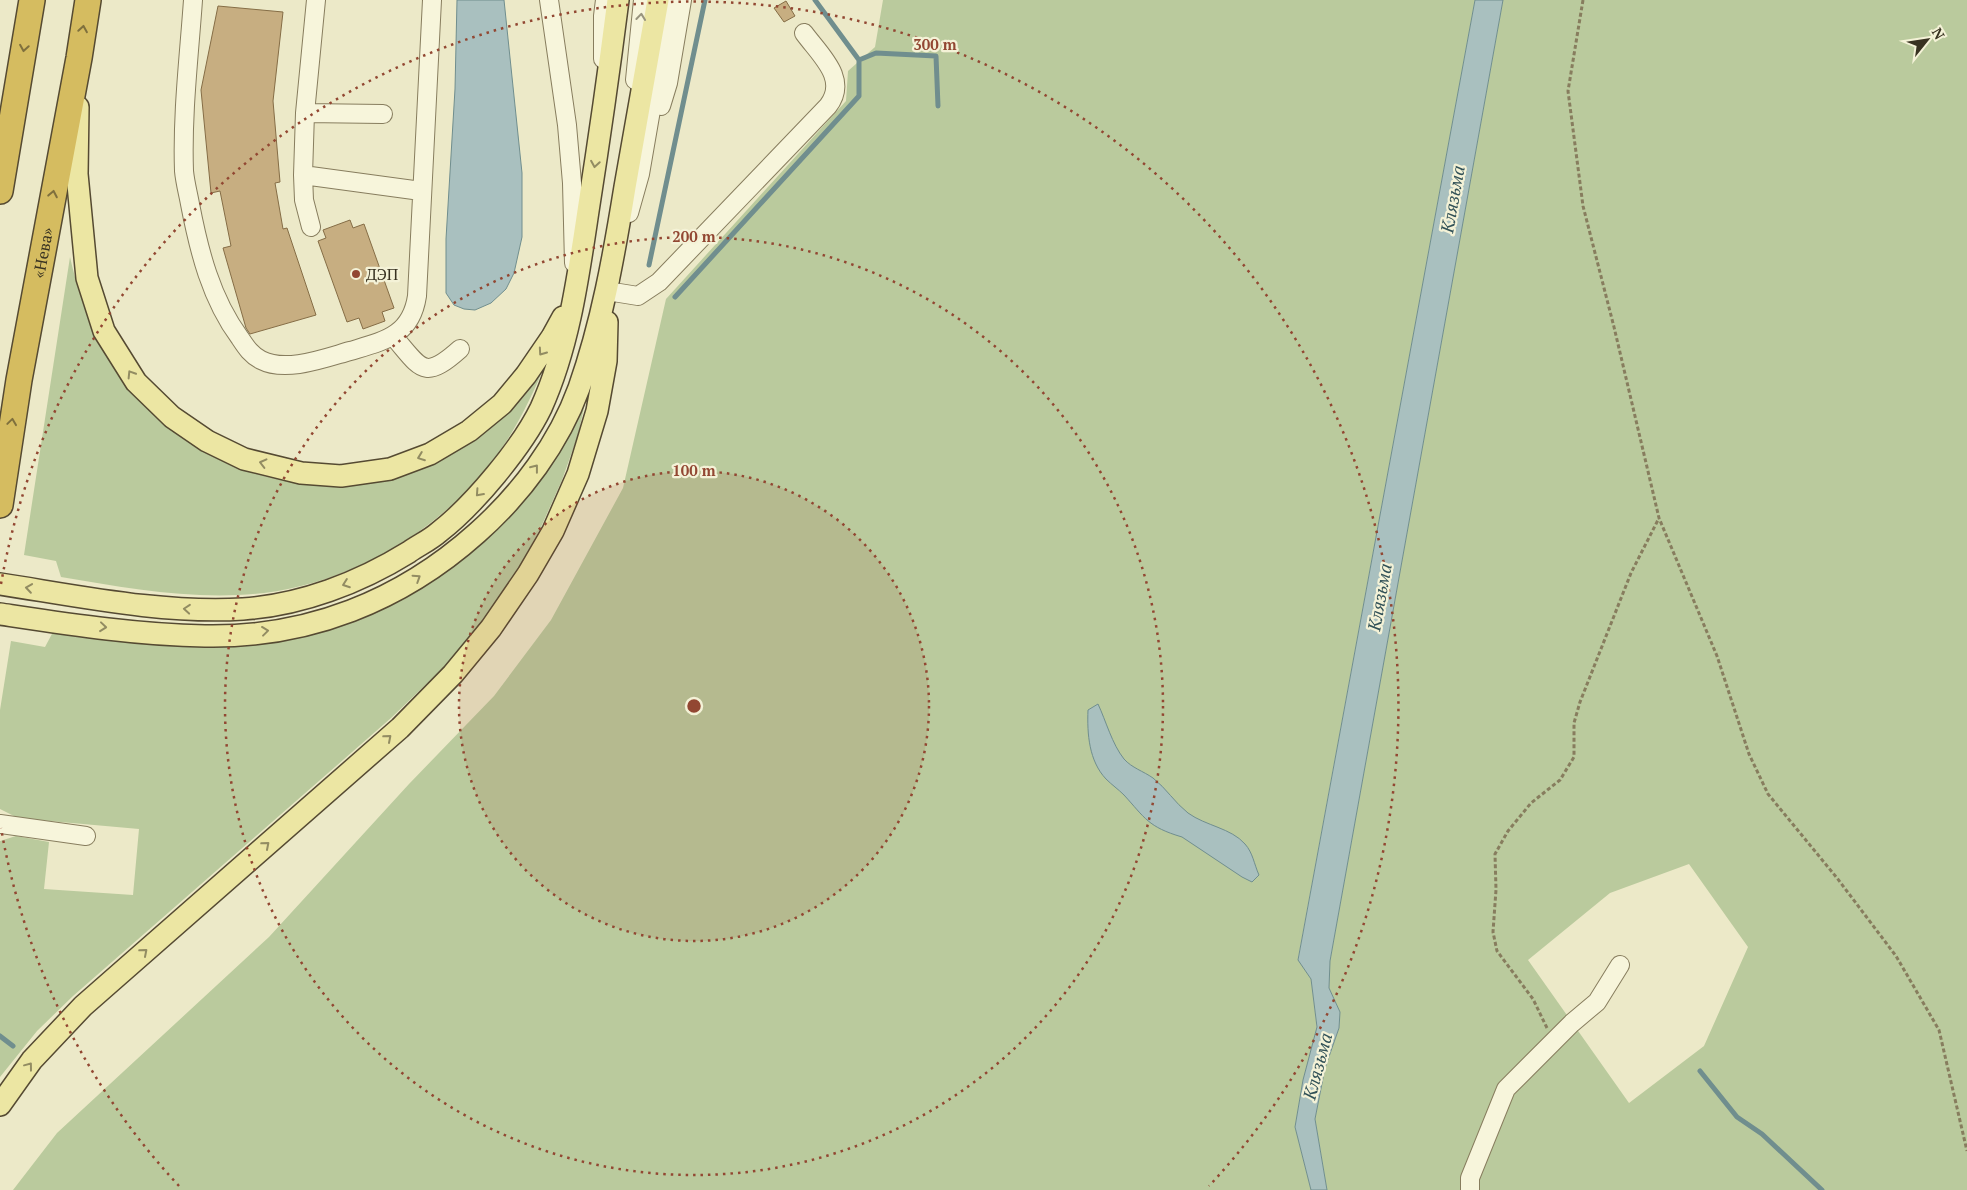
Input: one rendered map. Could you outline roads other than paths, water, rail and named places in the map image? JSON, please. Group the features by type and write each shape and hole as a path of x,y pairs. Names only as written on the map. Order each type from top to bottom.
{"highway":[{"path":"0,191 32,0"},
{"name":"«Нева»","path":"0,505 18,380 79,58 88,0"}],"main road":[{"path":"0,584 145,605 204,610 245,609 288,602 323,593 359,580 390,564 439,532 476,497 519,444 540,409 563,347 576,292 618,0"},
{"path":"0,614 54,622 206,636 246,634 290,628 331,619 372,603 403,587 454,553 493,519 542,459 563,423 578,389 607,291 658,0"},
{"path":"79,58 76,174 87,278 104,331 136,382 172,417 215,445 244,459 301,473 341,476 390,469 430,454 469,431 502,404 526,375 552,337 576,292"},
{"path":"0,1105 32,1060 82,1006 400,728 453,674 491,628 528,574 548,540 578,474 597,411 606,361 607,291"}],"lane":[{"path":"193,0 185,116 184,172 196,236 212,290 229,324 249,352 262,360 277,364 301,364 380,342 393,336 405,327 415,308 432,0"},
{"path":"311,228 304,200 303,175 305,113 316,0"},
{"path":"549,0 567,125 572,183 576,292"},
{"path":"602,116 603,16 605,0"},
{"path":"622,205 643,0"},
{"path":"640,174 670,0"},
{"path":"682,0 668,83 607,291 638,296 659,282 831,102 837,86 834,74 804,33"},
{"path":"305,113 383,114"},
{"path":"303,175 421,191"},
{"path":"393,336 417,364 423,368 444,364 460,350"},
{"path":"0,824 86,836"},
{"path":"1470,1190 1470,1178 1506,1089 1597,1002 1620,965"}],"water":[{"path":"457,0 504,0 522,173 522,237 514,273 506,289 491,303 475,310 464,309 454,305 446,293 446,239 455,89"},
{"name":"Клязьма","path":"1475,0 1503,0 1330,961 1329,988 1340,1012 1339,1028 1325,1068 1315,1119 1327,1190 1311,1190 1295,1127 1303,1080 1317,1027 1311,979 1298,960"},
{"path":"1098,704 1116,746 1127,762 1153,778 1188,813 1233,834 1248,847 1259,875 1252,882 1182,837 1148,821 1106,779 1096,764 1089,738 1088,710"}],"waterway":[{"path":"649,265 705,0"},
{"path":"675,297 859,96 859,60 815,0"},
{"path":"859,60 876,53 936,56 938,106"},
{"path":"0,1036 13,1046"},
{"path":"1700,1071 1737,1117 1762,1134 1822,1190"}],"place":[{"name":"ДЭП","path":"356,274"}]}
